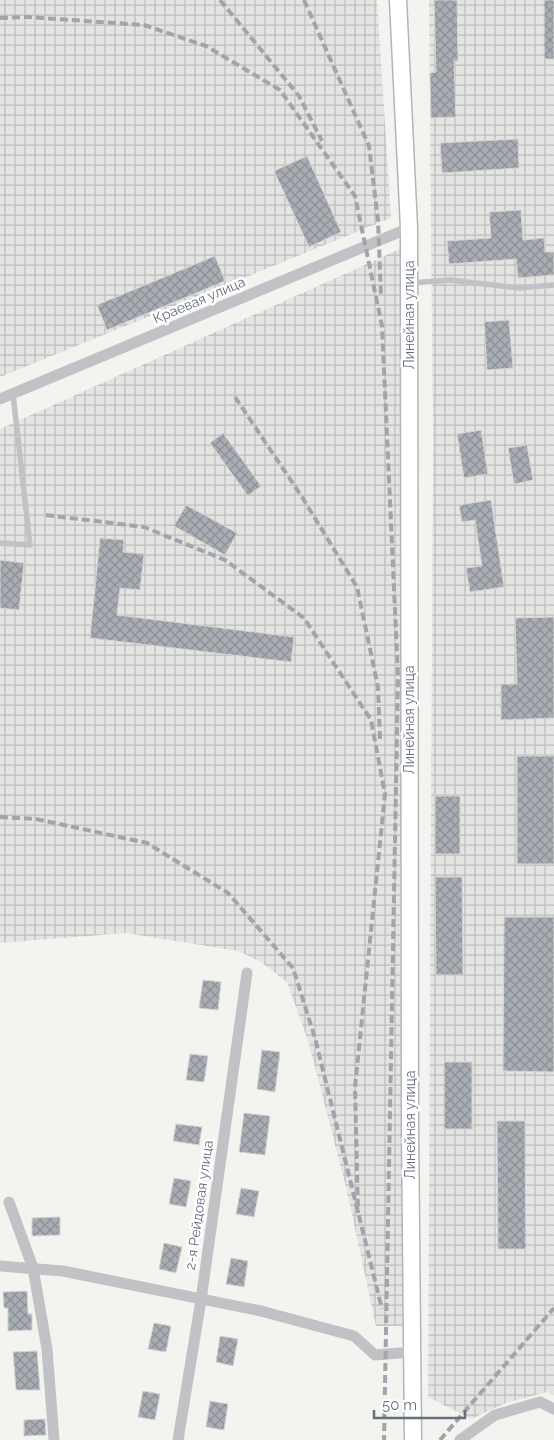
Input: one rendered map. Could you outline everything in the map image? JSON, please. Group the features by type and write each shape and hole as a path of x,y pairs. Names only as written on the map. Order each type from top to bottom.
{"street":[{"name":"Линейная улица","path":"398,0 409,228 413,1440"},
{"name":"Краевая улица","path":"0,400 409,228"},
{"name":"2-я Рейдовая улица","path":"178,1440 202,1300 247,973"},
{"path":"10,1202 33,1268 48,1349 54,1440"},
{"path":"0,1266 63,1271 261,1311 354,1336 375,1355 412,1352"},
{"path":"460,1440 495,1414 540,1402 554,1409"}],"lane":[{"path":"409,283 450,280 518,288 554,285"},
{"path":"0,543 30,546 13,394"}],"shaded area":[{"path":"0,0 377,0 391,218 0,377"},
{"path":"429,0 554,0 554,1395 547,1392 506,1403 471,1419 428,1397 433,444"},
{"path":"400,249 403,1326 376,1326 346,1187 309,1044 287,982 261,962 238,951 126,933 0,943 0,429"}],"building":[{"path":"434,0 457,0 458,61 454,61 456,117 431,118 430,73 436,72"},
{"path":"544,0 554,0 554,59 544,59"},
{"path":"518,139 519,168 442,173 440,143"},
{"path":"307,156 341,232 309,247 274,171"},
{"path":"521,210 523,240 544,238 545,252 554,252 554,275 518,278 516,259 449,264 447,241 491,238 489,212"},
{"path":"215,256 225,281 107,330 97,305"},
{"path":"509,320 513,368 487,370 484,322"},
{"path":"481,430 488,474 464,478 457,434"},
{"path":"223,433 261,486 248,496 210,443"},
{"path":"527,445 533,480 514,484 508,448"},
{"path":"491,500 504,587 470,592 466,568 482,566 475,520 462,522 459,505"},
{"path":"186,505 237,533 225,555 174,526"},
{"path":"100,538 124,540 123,552 144,554 140,590 120,588 117,615 294,637 291,662 90,638"},
{"path":"0,560 24,563 19,610 0,608"},
{"path":"554,617 554,718 501,720 501,684 517,684 515,618"},
{"path":"517,756 554,756 554,864 517,864"},
{"path":"435,796 460,796 460,854 435,854"},
{"path":"435,877 462,877 463,975 436,975"},
{"path":"504,917 554,917 554,1072 503,1071"},
{"path":"203,980 221,982 218,1010 199,1008"},
{"path":"262,1050 280,1052 275,1092 257,1089"},
{"path":"190,1054 208,1056 204,1082 186,1080"},
{"path":"444,1062 472,1062 472,1129 444,1129"},
{"path":"244,1113 270,1116 265,1155 239,1152"},
{"path":"497,1121 525,1121 526,1249 498,1249"},
{"path":"176,1124 202,1127 199,1145 173,1141"},
{"path":"174,1178 191,1181 186,1207 169,1204"},
{"path":"241,1188 259,1191 254,1217 236,1214"},
{"path":"60,1217 60,1235 32,1236 32,1218"},
{"path":"164,1243 182,1247 176,1273 159,1269"},
{"path":"231,1258 248,1261 244,1287 226,1284"},
{"path":"27,1291 28,1314 32,1314 32,1330 8,1331 8,1308 4,1308 3,1292"},
{"path":"154,1323 171,1326 166,1352 148,1349"},
{"path":"220,1336 238,1339 233,1366 216,1362"},
{"path":"37,1351 40,1390 16,1390 13,1352"},
{"path":"143,1391 160,1394 155,1420 138,1417"},
{"path":"210,1401 228,1404 224,1430 206,1427"},
{"path":"45,1419 46,1435 24,1436 24,1420"}],"railway":[{"path":"220,0 299,96 322,141"},
{"path":"304,0 369,146 378,220 381,296"},
{"path":"0,18 27,17 144,25 206,46 280,90 355,196 382,326 398,676 384,1440"},
{"path":"235,397 302,497 357,587 378,687 380,740"},
{"path":"46,515 144,527 225,560 304,618 371,720 385,794 355,1087 358,1213"},
{"path":"0,817 36,819 147,843 228,893 293,968 315,1038 382,1309"},
{"path":"440,1440 554,1308"}]}
